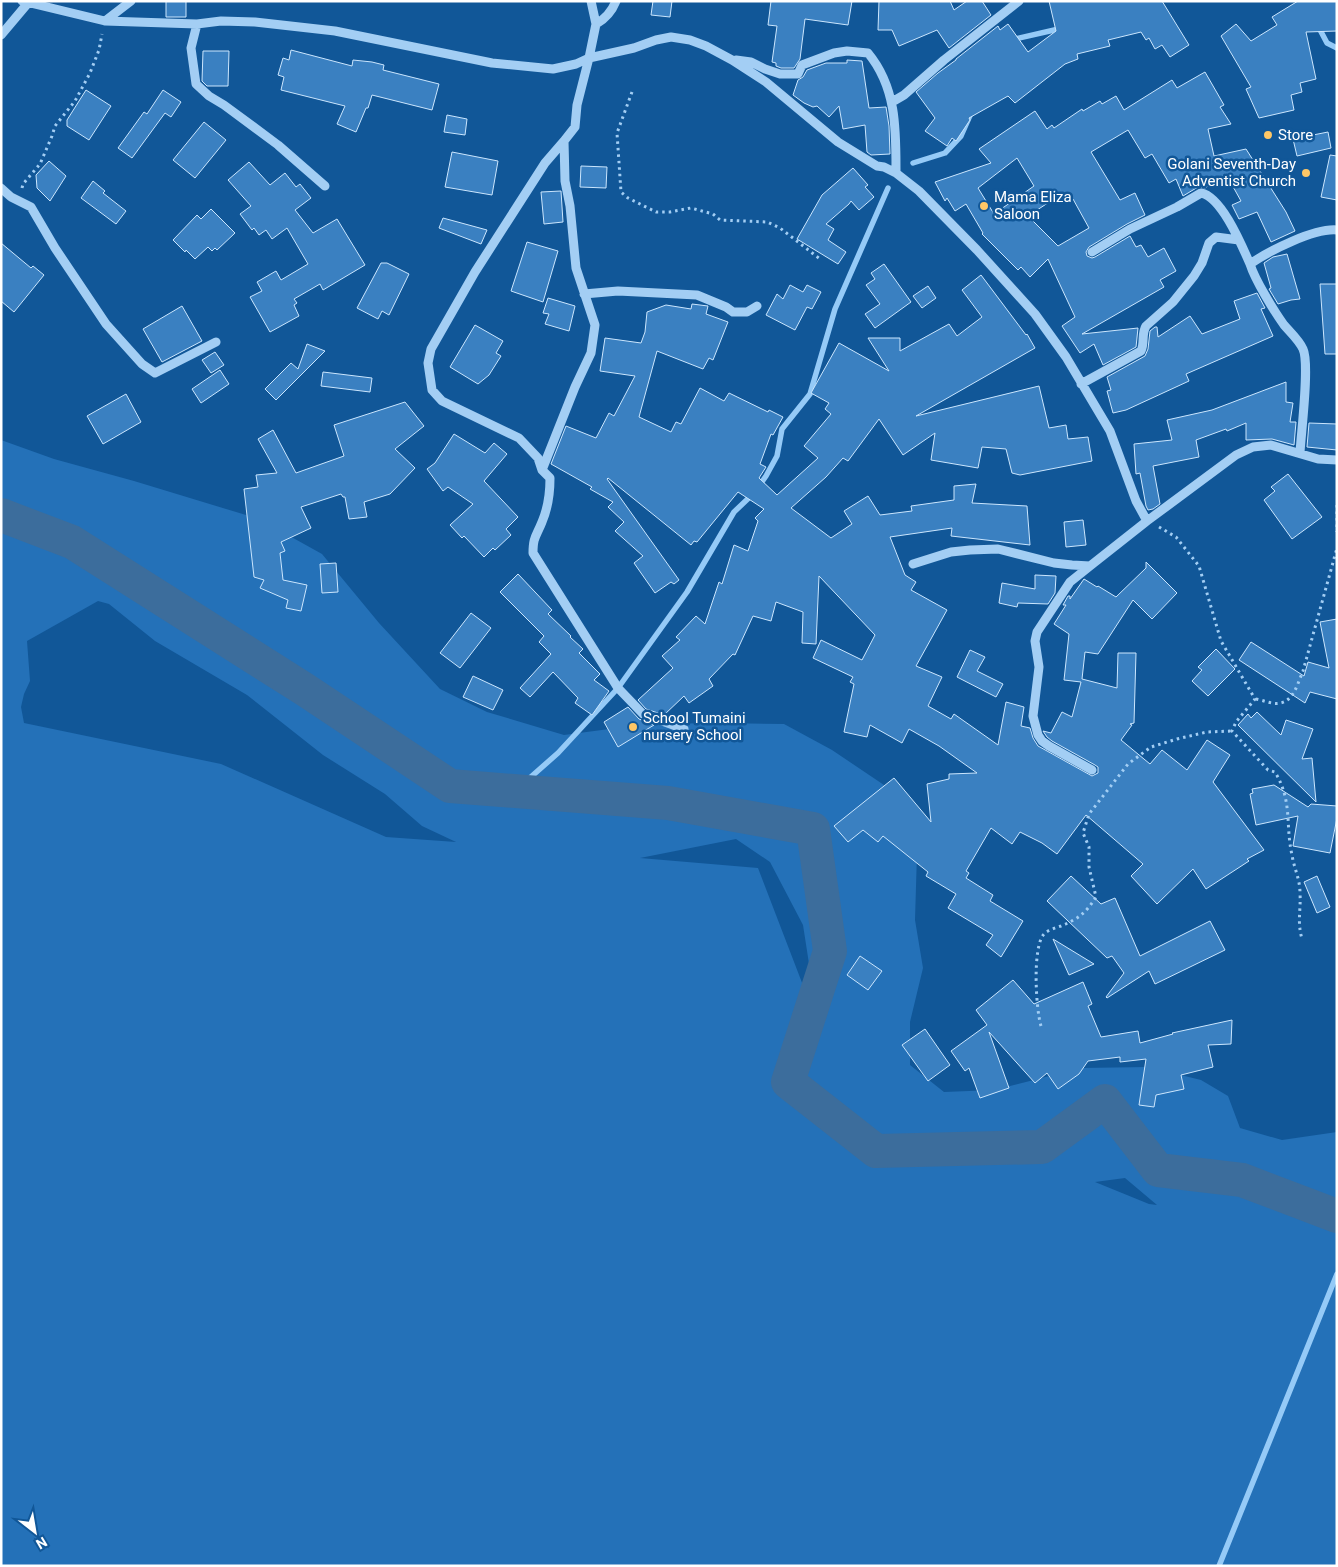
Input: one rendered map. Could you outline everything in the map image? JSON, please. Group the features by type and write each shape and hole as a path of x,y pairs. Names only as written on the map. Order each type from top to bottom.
{"street":[{"path":"104,21 131,1"},
{"path":"591,1 596,24 575,127 545,163 475,272 431,349 428,363 432,390 442,402 520,438 538,458 542,470 550,478 550,495 542,522 533,540 533,553 541,568 618,688 643,714 684,729"},
{"path":"596,24 603,20 616,1"},
{"path":"892,102 904,95 944,60 1019,1"},
{"path":"1,35 25,2 104,21 197,24 221,21 255,22 335,31 492,62 553,69 671,37 690,40 706,46 766,82 838,142 877,166 896,173 925,197 977,250 1035,314 1066,357 1110,431 1136,501 1147,521"},
{"path":"197,24 191,48 196,84 208,96 224,105 278,145 325,186"},
{"path":"732,60 751,62 780,74 798,74 802,65 834,53 868,53 878,65 892,102 896,133 896,173"},
{"path":"542,470 575,386 592,353 595,325 576,268 570,206 565,182 564,141"},
{"path":"1,188 11,197 31,207 55,248 106,324 142,364 155,374 216,342"},
{"path":"1092,252 1130,229 1177,207 1201,193 1212,198 1221,208 1239,240 1254,277 1283,323 1303,350 1305,367 1300,453"},
{"path":"1250,264 1316,232 1330,229 1337,230"},
{"path":"1081,384 1143,349 1143,330 1173,302 1194,276 1211,240 1216,237 1239,240"},
{"path":"584,294 618,291 697,295 734,312 747,312 757,306"},
{"path":"1092,770 1042,741 1035,727 1033,716 1039,668 1035,641 1037,632 1070,582 1147,521 1236,455 1253,446 1271,445 1318,459 1337,460"},
{"path":"913,564 951,552 998,549 1054,563 1090,566"}],"path":[{"path":"19,201 23,184 40,164 55,126 75,102 90,73 99,50 104,21"},
{"path":"632,92 617,133 622,192 628,198 656,212 670,212 691,208 713,214 720,220 767,222 780,228 820,259"},
{"path":"1337,506 1337,532"},
{"path":"1147,521 1176,537 1199,566 1221,641 1256,699 1279,704 1290,699 1303,671 1337,548"},
{"path":"1232,731 1236,722 1256,699"},
{"path":"1041,1026 1037,1013 1036,974 1039,941 1048,931 1071,922 1088,910 1096,897 1088,867 1089,847 1083,834 1089,814 1128,764 1151,747 1207,732 1232,731 1268,770 1275,772 1283,788 1289,813 1292,856 1299,880 1298,926 1302,939"}],"shaded area":[{"path":"1,440 54,459 259,519 322,554 379,623 440,689 487,712 564,735 647,724 784,724 832,750 884,785 917,853 915,920 923,968 910,1022 910,1065 944,1092 994,1090 1081,1068 1148,1067 1201,1080 1228,1096 1240,1128 1282,1140 1337,1132 1337,1566 1,1566","holes":["98,601 109,604 155,641 247,695 323,755 385,794 422,826 456,842 386,837 221,764 24,723 21,707 30,681 27,641","736,839 770,862 803,925 816,1009 814,1014 758,868 640,858","1125,1178 1157,1205 1149,1204 1095,1182"]}],"building":[{"path":"166,1 186,1 186,17 166,17"},
{"path":"653,1 672,1 670,17 651,15"},
{"path":"771,1 852,1 848,25 805,19 800,59 794,68 781,68 772,62 777,26 768,25"},
{"path":"879,1 950,1 954,10 967,1 982,1 991,15 949,48 937,30 899,46 892,30 878,30"},
{"path":"1049,1 1162,1 1189,45 1170,57 1162,45 1155,49 1149,38 1146,40 1141,32 1108,40 1110,46 1077,54 1078,59 1065,64 1015,103 1008,96 969,118 970,120 956,141 952,138 947,146 925,131 935,118 916,92 998,26 1000,30 1008,24 1028,52 1056,31"},
{"path":"1298,1 1337,1 1337,31 1306,32 1316,79 1300,83 1302,92 1291,95 1294,110 1259,118 1246,89 1251,87 1221,36 1236,24 1251,41 1277,25 1272,17"},
{"path":"291,50 352,66 353,60 372,62 384,65 383,70 439,84 432,110 372,95 356,132 337,124 345,106 281,90 284,77 278,75 283,58 289,60"},
{"path":"203,51 229,51 228,86 207,86 202,81"},
{"path":"847,60 862,61 869,108 886,107 890,154 871,155 867,152 865,125 843,129 839,106 829,117 817,106 813,107 804,103 793,95 798,80 803,77 807,70 826,63 847,63"},
{"path":"1205,72 1224,105 1220,107 1231,124 1208,129 1214,156 1246,149 1286,212 1295,231 1271,242 1257,212 1239,219 1232,205 1241,201 1226,174 1205,188 1198,187 1183,196 1176,179 1169,183 1152,154 1145,158 1128,130 1091,152 1120,200 1135,193 1145,215 1089,247 1086,252 1087,256 1095,257 1130,236 1136,247 1141,245 1148,257 1164,248 1176,271 1160,280 1164,287 1082,334 1138,328 1136,347 1103,365 1094,344 1080,353 1062,326 1075,317 1048,259 1030,277 1021,267 1018,270 982,234 966,204 955,211 947,198 945,201 935,182 991,163 979,149 1035,111 1047,129 1052,125 1054,128 1082,109 1083,111 1100,101 1102,104 1116,96 1124,110 1172,80 1177,88","holes":["1017,158 1034,186 994,214 978,188","1063,193 1068,201 1073,199 1089,228 1058,246 1028,216"]},
{"path":"86,90 111,106 89,140 67,126 67,120"},
{"path":"163,90 181,102 171,117 165,113 132,158 118,148 144,112 147,114"},
{"path":"447,115 467,119 465,135 444,132"},
{"path":"204,122 226,140 195,178 173,160"},
{"path":"1328,132 1331,148 1297,156 1293,139"},
{"path":"452,152 498,161 492,195 445,187"},
{"path":"1330,155 1337,156 1337,200 1321,197"},
{"path":"49,161 66,176 50,201 37,188 36,175"},
{"path":"249,162 270,185 285,173 296,187 300,184 311,198 295,210 313,233 337,219 365,265 323,290 320,284 294,299 297,303 294,305 299,316 270,332 250,297 262,291 257,282 276,271 281,280 308,264 287,228 272,239 266,230 259,235 254,228 252,230 240,214 251,206 228,180"},
{"path":"581,166 607,167 606,188 580,187"},
{"path":"853,168 868,185 865,187 874,197 859,210 851,201 826,224 834,229 828,240 846,252 838,264 797,239 822,195"},
{"path":"93,181 105,191 103,193 126,211 116,224 81,198"},
{"path":"561,191 563,222 544,224 541,192"},
{"path":"211,209 235,233 217,250 215,248 212,251 208,247 195,259 173,240 197,215 201,219"},
{"path":"443,218 487,230 481,244 439,228"},
{"path":"527,242 558,251 543,302 511,291"},
{"path":"1,243 31,268 33,266 44,275 14,312 1,301"},
{"path":"1287,254 1300,299 1278,304 1269,289 1271,288 1264,263 1273,257"},
{"path":"381,263 387,263 409,274 389,315 382,311 378,319 357,308"},
{"path":"884,264 911,302 875,328 865,314 880,304 866,285 875,279 871,273"},
{"path":"981,275 1027,334 1035,348 916,416 1039,386 1049,428 1066,425 1068,439 1088,437 1092,461 1020,475 1012,473 1006,449 982,447 978,468 931,460 935,433 903,455 879,419 848,461 843,458 826,477 791,508 831,538 852,524 844,511 868,496 880,515 912,511 911,506 954,500 954,486 976,484 972,503 1027,506 1030,545 951,536 952,528 890,537 905,575 916,582 911,590 947,610 916,666 942,677 928,706 951,719 954,714 998,745 1006,702 1024,707 1021,726 1030,728 1038,746 1092,776 1098,773 1098,767 1052,741 1043,731 1051,733 1062,712 1072,717 1081,682 1064,680 1069,634 1054,624 1066,605 1063,605 1068,596 1070,596 1070,599 1084,579 1116,597 1146,568 1146,562 1177,593 1152,619 1133,600 1098,654 1085,652 1082,679 1117,688 1118,653 1136,653 1134,723 1130,724 1132,725 1121,740 1150,764 1162,750 1187,770 1207,740 1230,755 1213,782 1264,850 1247,859 1249,861 1206,889 1193,869 1157,904 1131,876 1143,864 1086,815 1057,854 1042,843 1020,832 1012,844 991,828 966,871 969,873 966,878 993,895 990,901 1023,921 1001,957 986,945 993,935 948,908 956,894 926,876 928,872 883,836 878,842 863,830 848,842 834,826 894,778 931,822 927,784 949,779 949,774 977,773 939,746 909,729 902,743 870,725 867,737 844,732 854,684 850,682 853,677 813,658 821,640 862,660 875,635 819,576 816,644 802,643 803,612 776,602 771,621 753,616 735,655 733,654 709,679 713,686 689,703 684,696 664,715 646,709 638,700 673,668 662,656 680,640 676,637 696,616 705,624 719,582 722,584 734,545 748,551 758,521 755,518 764,509 738,492 697,542 694,541 691,545 608,478 679,580 674,584 671,582 655,593 634,563 643,556 615,531 624,522 608,507 613,502 590,489 592,487 551,464 566,426 596,438 609,413 614,416 635,376 600,371 605,338 641,343 645,332 647,312 666,305 691,309 692,304 708,306 706,314 728,322 713,360 709,358 703,369 657,351 639,417 671,432 676,422 681,424 700,388 724,401 729,393 768,412 769,410 783,417 773,435 771,434 760,464 766,467 759,478 777,495 818,458 804,446 831,414 825,409 829,403 811,393 839,343 889,371 868,338 900,338 900,351 949,324 957,336 982,317 962,290"},
{"path":"1320,284 1337,284 1337,354 1325,354"},
{"path":"790,285 803,292 807,285 821,292 812,309 807,307 795,330 766,315 777,294 783,299"},
{"path":"928,286 936,298 922,308 913,296"},
{"path":"1257,293 1265,308 1261,309 1273,336 1186,374 1189,381 1126,410 1113,413 1107,391 1111,390 1107,377 1145,356 1148,349 1150,331 1157,327 1158,337 1190,316 1202,334 1240,319 1234,301"},
{"path":"548,298 575,306 569,331 545,324 549,314 543,313"},
{"path":"182,306 202,341 162,362 143,329"},
{"path":"475,325 503,341 496,353 501,356 489,375 478,384 450,367"},
{"path":"307,344 325,351 276,400 265,389 291,363 298,369"},
{"path":"215,352 224,365 211,373 202,360"},
{"path":"220,370 229,384 201,403 192,389"},
{"path":"323,372 372,378 370,392 321,386"},
{"path":"1286,382 1286,402 1293,403 1290,422 1296,422 1294,445 1272,439 1246,440 1246,423 1196,440 1199,457 1153,466 1160,504 1148,510 1140,473 1136,474 1134,444 1172,440 1167,420 1212,410"},
{"path":"126,394 141,422 103,444 87,416"},
{"path":"405,402 424,426 395,449 415,468 390,494 364,502 367,517 349,519 345,497 341,494 301,507 311,528 281,542 285,551 280,553 283,580 307,585 301,611 286,608 288,600 260,588 264,580 254,577 244,489 258,487 256,475 277,473 258,439 273,430 296,473 344,456 334,425"},
{"path":"1309,423 1337,424 1337,450 1307,447"},
{"path":"454,434 485,453 494,443 507,454 484,481 518,517 506,529 511,535 495,550 493,548 484,557 464,536 462,538 450,525 473,504 448,487 443,491 427,469 435,463"},
{"path":"1288,474 1322,517 1292,539 1264,500 1275,491 1271,487"},
{"path":"1083,520 1086,545 1066,547 1064,522"},
{"path":"336,563 338,592 322,593 320,564"},
{"path":"518,574 552,610 548,614 583,649 579,653 600,674 594,680 609,691 592,715 575,703 578,698 553,672 530,697 520,688 551,654 539,642 544,636 500,592"},
{"path":"1035,575 1056,576 1055,593 1048,604 1018,603 1017,607 999,603 1002,583 1035,589"},
{"path":"471,613 491,628 460,668 440,653"},
{"path":"1337,619 1337,699 1310,692 1305,703 1239,660 1251,642 1304,676 1308,662 1329,668 1320,622"},
{"path":"1216,649 1235,669 1208,696 1192,681 1202,670 1198,667"},
{"path":"970,650 985,657 977,671 1003,684 996,697 957,677"},
{"path":"473,676 503,690 493,710 463,697"},
{"path":"628,707 639,719 654,725 618,747 604,722"},
{"path":"1257,712 1281,735 1286,720 1313,729 1302,759 1312,758 1316,802 1238,725 1248,714 1251,718"},
{"path":"1274,785 1308,807 1311,804 1337,806 1337,818 1330,853 1293,846 1298,816 1256,825 1250,794 1253,793 1252,789"},
{"path":"1071,876 1101,904 1115,898 1140,956 1210,921 1225,950 1155,984 1149,971 1107,998 1124,973 1112,956 1107,958 1047,901"},
{"path":"1317,876 1330,907 1317,913 1304,882"},
{"path":"1053,939 1094,964 1069,975"},
{"path":"860,956 882,971 868,990 847,975"},
{"path":"1013,980 1034,1004 1083,982 1092,1004 1088,1006 1101,1037 1138,1031 1140,1043 1172,1033 1232,1020 1231,1044 1208,1045 1213,1067 1181,1075 1184,1089 1156,1095 1154,1107 1139,1105 1146,1059 1120,1062 1120,1057 1088,1061 1079,1074 1058,1089 1047,1073 1035,1083 989,1032 1009,1088 980,1098 969,1068 965,1071 951,1051 987,1025 976,1010"},
{"path":"925,1029 950,1065 928,1081 902,1045"}],"waterway":[{"path":"1318,26 1327,43 1337,48"},
{"path":"1017,44 1015,39 1063,28"},
{"path":"913,163 945,153 961,136 972,111"},
{"path":"759,486 777,456 782,429 810,394 835,309 888,188"},
{"path":"515,791 558,753 618,688 687,592 734,512 754,493"},
{"path":"1,515 72,542 304,689 450,786 668,803 813,829 830,951 788,1082 876,1151 1042,1147 1105,1101 1158,1170 1242,1180 1337,1216"},
{"path":"1219,1566 1337,1274"}],"place":[{"name":"Store","path":"1268,135"},
{"name":"Golani Seventh-Day Adventist Church","path":"1306,173"},
{"name":"Mama Eliza Saloon","path":"984,206"},
{"name":"School Tumaini nursery School","path":"633,727"}]}
